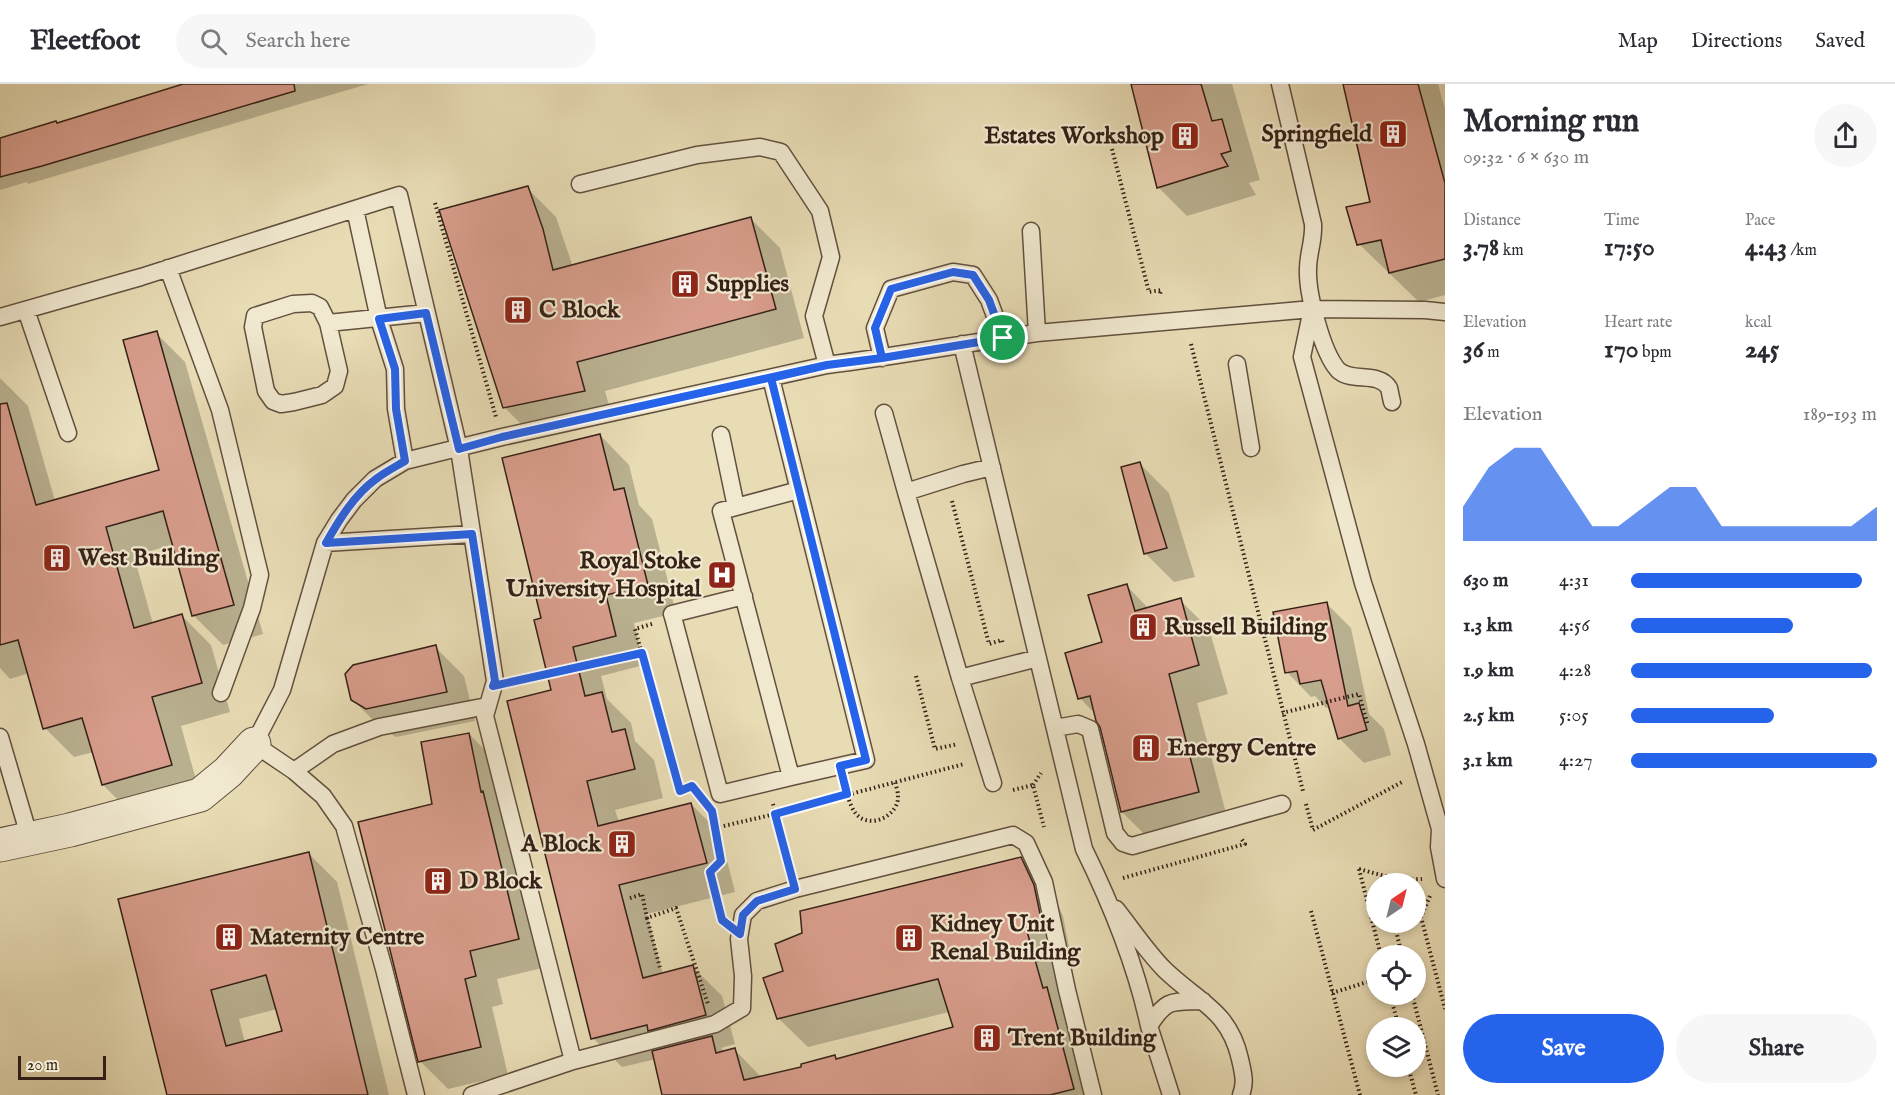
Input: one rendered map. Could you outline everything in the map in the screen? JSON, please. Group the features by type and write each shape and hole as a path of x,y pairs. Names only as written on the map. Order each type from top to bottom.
{"street":[{"path":"15,842 200,795 228,772 254,744"}],"lane":[{"path":"1280,84 1313,224 1314,238 1308,270 1312,309 1327,348 1339,371 1350,376 1379,380 1388,387 1392,402"},
{"path":"580,184 697,155 760,147 781,152 820,211 831,256 814,316 827,365"},
{"path":"0,318 399,195 459,449 495,681 485,716 573,1061"},
{"path":"355,209 379,319 395,369 396,409 405,461"},
{"path":"1031,231 1037,333"},
{"path":"168,268 220,410 260,575 252,608 220,693"},
{"path":"882,358 875,328 891,289 953,272 973,275 989,300 1003,338"},
{"path":"312,303 320,307 328,323 339,371 335,386 322,395 294,402 281,405 273,401 266,391 254,327 255,316 294,304 312,303"},
{"path":"1312,309 1302,357 1363,583 1443,830 1439,847 1445,879"},
{"path":"416,1095 345,826 323,796 294,771 254,744 282,690 326,543 354,500 375,479 405,461 502,437 827,365 1037,333 1312,309 1445,312"},
{"path":"26,310 68,432"},
{"path":"328,323 426,313"},
{"path":"962,344 1084,849 1106,897 1141,990 1149,1026 1171,1095"},
{"path":"1237,364 1251,448"},
{"path":"744,596 672,614 720,794 866,760 771,378"},
{"path":"884,413 960,678 993,783"},
{"path":"721,435 736,507"},
{"path":"906,492 963,474 992,468"},
{"path":"791,777 721,511 799,490"},
{"path":"326,543 472,534"},
{"path":"960,678 1038,658"},
{"path":"294,771 333,744 379,727 488,706"},
{"path":"1055,728 1078,724 1090,729 1115,833 1123,843 1132,846 1282,804"},
{"path":"0,737 15,842"},
{"path":"472,1095 573,1061 715,1024 742,1008 743,975 740,934 743,915 757,901 795,889 1013,835 1026,843 1044,882 1066,990 1093,1095"},
{"path":"1106,897 1165,970 1220,1015 1231,1031 1245,1083 1241,1095"},
{"path":"1149,1026 1160,1008 1173,1002 1203,1000"}],"path":[{"path":"1112,149 1149,292 1161,290 1160,294"},
{"path":"435,203 502,437"},
{"path":"1191,344 1313,830 1423,771"},
{"path":"963,474 966,490 950,495 989,644 1002,640 1008,666"},
{"path":"673,617 635,629 680,791 692,786 699,794"},
{"path":"493,686 642,653"},
{"path":"1282,713 1359,694 1368,726"},
{"path":"1033,785 1041,773 1038,762"},
{"path":"715,828 970,763"},
{"path":"840,766 847,794 855,812 863,819 874,821 887,816 896,807 898,796 895,782"},
{"path":"769,782 795,889"},
{"path":"712,811 721,861 710,872 722,920 740,934"},
{"path":"1366,897 1359,869 1373,873"},
{"path":"630,898 642,894 660,968"},
{"path":"647,918 676,908 715,1024"},
{"path":"1311,911 1360,1095"},
{"path":"1425,933 1445,1009"},
{"path":"1332,993 1366,982"},
{"path":"1415,1005 1438,1095"},
{"path":"1411,1077 1416,1095"}],"building":[{"path":"183,84 294,84 295,91 0,177 0,138"},
{"name":"Estates Workshop","path":"1131,84 1201,84 1212,121 1222,119 1231,151 1221,154 1228,166 1157,188"},
{"name":"Springfield","path":"1343,84 1418,84 1445,183 1445,259 1389,273 1381,240 1357,245 1346,207 1370,202"},
{"path":"528,186 543,229 553,270 751,217 776,309 577,362 585,391 503,408 439,210"},
{"name":"West Building","path":"157,331 234,605 192,616 163,511 106,527 134,628 182,614 202,683 152,697 172,765 102,785 82,718 43,729 18,640 0,645 0,404 7,403 36,505 159,470 123,340"},
{"path":"600,434 614,490 624,488 648,585 606,595 616,636 573,647 585,696 602,692 612,732 625,729 635,769 587,781 598,826 691,803 707,863 619,885 643,978 693,965 706,1015 648,1031 647,1025 591,1039 507,701 551,690 534,620 541,618 502,458"},
{"path":"1140,462 1167,548 1144,554 1121,467"},
{"path":"1127,584 1135,611 1181,598 1199,665 1169,674 1199,792 1121,812 1090,696 1078,699 1065,653 1102,642 1088,595"},
{"path":"1327,602 1348,706 1359,703 1367,730 1338,739 1321,680 1300,684 1297,671 1285,673 1273,612"},
{"path":"436,645 447,692 366,709 351,700 345,674 353,665"},
{"name":"D Block","path":"469,733 481,792 483,791 519,939 470,951 476,976 465,979 481,1047 418,1062 358,822 432,804 421,742"},
{"name":"Maternity Centre","path":"309,852 368,1095 167,1095 118,899","holes":["266,975 282,1031 226,1046 211,990"]},
{"path":"1021,857 1034,885 1042,923 1026,928 1043,988 1047,987 1074,1089 1050,1095 662,1095 652,1051 712,1036 716,1053 735,1048 744,1080 801,1067 801,1064 835,1055 836,1059 953,1027 938,979 777,1019 763,978 783,971 775,944 802,933 800,911"}],"place":[{"name":"Springfield","path":"1393,134"},
{"name":"Estates Workshop","path":"1185,136"},
{"name":"Supplies","path":"685,284"},
{"name":"C Block","path":"518,310"},
{"name":"West Building","path":"57,558"},
{"name":"Royal Stoke University Hospital","path":"722,575"},
{"name":"Russell Building","path":"1143,627"},
{"name":"Energy Centre","path":"1146,748"},
{"name":"A Block","path":"622,844"},
{"name":"D Block","path":"438,881"},
{"name":"Maternity Centre","path":"229,937"},
{"name":"Kidney Unit Renal Building","path":"909,938"},
{"name":"Trent Building","path":"987,1038"}],"route":[{"path":"1003,338 882,358 827,365 502,437 459,449 426,313 379,319 395,369 396,409 405,461 375,479 354,500 326,543 472,534 495,681 493,686 642,653 680,791 692,786 712,811 721,861 710,872 722,920 740,934 743,915 757,901 795,889 775,814 847,794 840,766 866,760 771,378 827,365 882,358 875,328 891,289 953,272 973,275 989,300 1003,338"}]}
